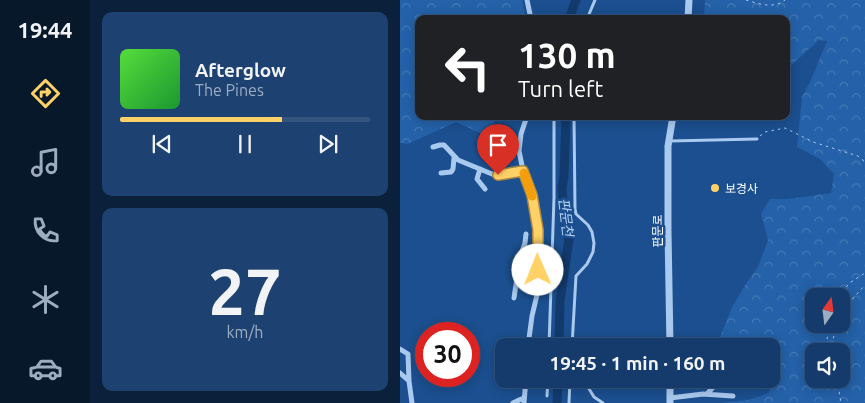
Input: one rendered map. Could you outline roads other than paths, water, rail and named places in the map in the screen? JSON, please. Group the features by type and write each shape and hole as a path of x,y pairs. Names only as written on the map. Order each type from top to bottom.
{"street":[{"path":"527,0 530,15"},
{"path":"688,15 690,0"},
{"path":"525,120 520,134 518,150 532,195 538,230 536,295 529,338"},
{"name":"판문로","path":"670,338 669,141 672,120"},
{"path":"433,147 444,145 454,158 492,174 498,175 523,171"},
{"path":"441,173 451,172 454,158"},
{"path":"480,169 476,179 485,189"},
{"path":"514,298 520,257 526,234"},
{"path":"519,265 538,270"},
{"path":"400,349 408,354 412,403"},
{"path":"400,373 409,382"},
{"path":"513,403 518,400 524,401 525,388"},
{"path":"707,394 712,388"},
{"path":"670,400 707,394 733,396"}],"lane":[{"path":"589,15 595,0"},
{"path":"549,338 554,198 554,120"},
{"path":"572,338 576,276 587,264 593,252 594,243 592,232 588,225 576,214 574,209 574,120"},
{"path":"669,141 757,139"},
{"path":"547,388 547,396"},
{"path":"569,403 570,388"},
{"path":"589,388 594,396 603,403"}],"waterway":[{"name":"판문천","path":"570,15 576,0"},
{"name":"판문천","path":"559,338 560,301 569,239 565,230 562,188 566,120"},
{"name":"판문천","path":"557,403 558,388"}],"place":[{"name":"보경사","path":"715,188"}]}
